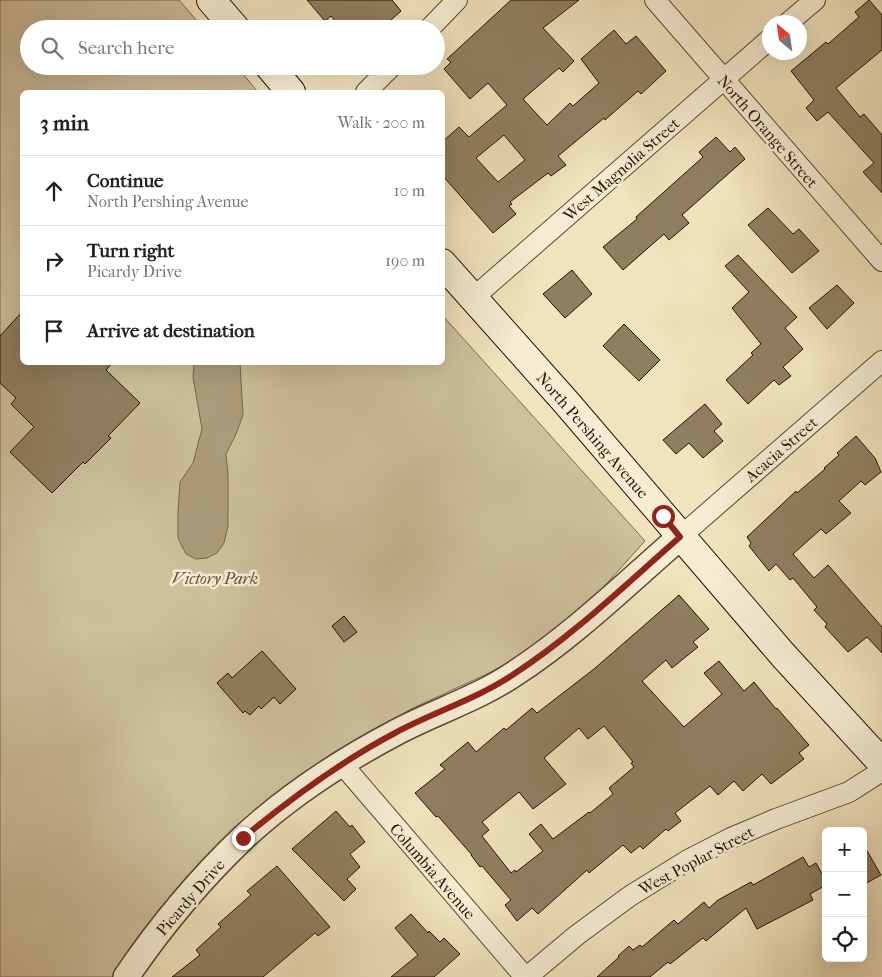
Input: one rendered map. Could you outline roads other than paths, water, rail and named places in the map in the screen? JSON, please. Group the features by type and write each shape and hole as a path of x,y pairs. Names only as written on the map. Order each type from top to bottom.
{"main road":[{"path":"212,0 229,20"},
{"path":"277,75 289,90"},
{"name":"North Pershing Avenue","path":"445,266 565,402 783,655 882,763"}],"street":[{"path":"438,20 457,0"},
{"name":"North Orange Street","path":"655,0 882,261"},
{"path":"797,15 815,0"},
{"name":"West Magnolia Street","path":"473,298 762,46"},
{"path":"368,90 383,75"},
{"name":"Acacia Street","path":"680,537 882,360"},
{"name":"Picardy Drive","path":"126,977 180,905 243,838 285,803 342,764 396,732 474,697 513,675 566,636 680,537"},
{"name":"Columbia Avenue","path":"342,764 526,977"},
{"name":"West Poplar Street","path":"526,977 577,934 623,901 688,860 731,838 849,792 882,771"}],"park label":[{"name":"Victory Park","path":"215,578"}]}
